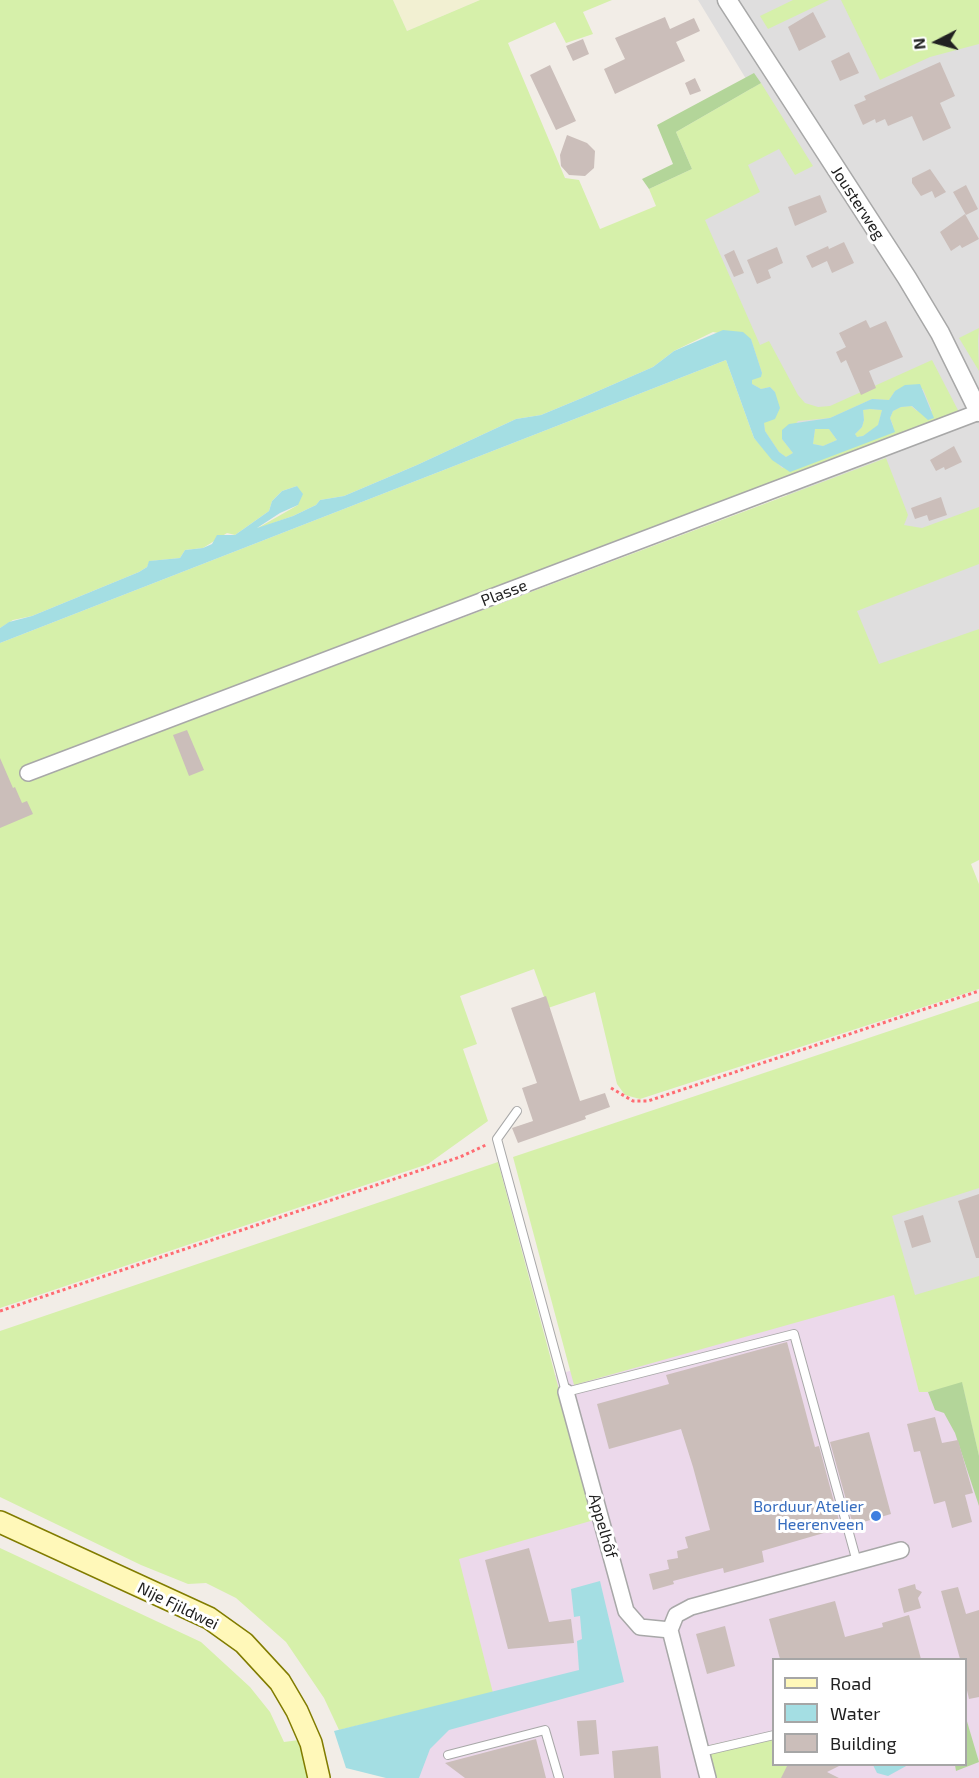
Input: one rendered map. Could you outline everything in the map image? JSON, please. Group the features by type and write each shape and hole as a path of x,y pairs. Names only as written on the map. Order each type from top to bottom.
{"main road":[{"name":"Nije Fjildwei","path":"0,1522 208,1618 244,1643 279,1682 297,1712 311,1743 319,1778"}],"street":[{"name":"Jousterweg","path":"727,0 907,278 939,333 979,412"},
{"name":"Plasse","path":"28,773 979,412"},
{"name":"Appelhôf","path":"566,1392 626,1611 640,1627 669,1630"},
{"path":"708,1778 669,1630 676,1615 691,1607 901,1550"}],"lane":[{"path":"517,1111 497,1139 566,1392 794,1334 857,1562"},
{"path":"448,1755 545,1730 559,1778"},
{"path":"701,1752 772,1735"}],"path":[{"path":"611,1088 633,1101 648,1101 979,991"},
{"path":"0,1311 460,1157 497,1139"}],"shaded area":[{"path":"393,0 480,0 407,31"},
{"path":"698,0 927,0 979,29 979,753 865,690 671,205 782,138"},
{"path":"979,1178 979,1466 938,1384 882,1208"},
{"path":"903,1274 957,1379 979,1466 979,1778 408,1778 436,1720 489,1705 450,1555 549,1377"}],"green space":[{"path":"0,0 393,0 407,31 480,0 612,0 583,12 593,34 566,43 555,22 508,43 565,178 579,180 600,229 656,206 649,189 692,169 676,132 761,83 813,166 795,175 779,149 748,165 760,192 705,220 760,345 769,341 798,395 805,403 818,407 830,406 932,360 960,414 25,769 30,781 886,458 908,515 904,525 922,528 979,507 979,564 857,611 879,664 979,629 979,860 971,864 979,884 979,989 640,1099 625,1095 617,1084 595,992 548,1008 534,969 460,996 477,1044 463,1049 488,1121 428,1164 0,1308 0,643 726,360 754,438 782,468 893,425 890,418 893,411 901,407 911,406 917,411 932,411 923,389 895,391 889,400 872,399 830,418 798,421 782,439 793,453 786,457 779,452 765,431 764,423 775,392 770,387 761,389 752,384 751,380 762,373 751,339 713,332 674,351 653,367 582,398 541,415 516,419 344,496 320,500 316,505 293,516 256,529 298,505 297,486 282,491 272,501 269,511 235,535 227,533 203,548 185,550 180,558 150,561 147,567 139,572 32,616 13,620 0,628"},
{"path":"793,0 829,0 768,29 760,16"},
{"path":"841,0 979,0 979,44 930,57 880,80"},
{"path":"754,73 761,83 676,132 692,169 649,189 642,179 673,164 657,125"},
{"path":"979,328 978,341 979,371 959,338"},
{"path":"863,410 882,410 878,426 863,436 857,437 855,434 862,427 864,420"},
{"path":"815,429 829,429 837,440 823,446 813,444"},
{"path":"979,1001 979,1188 892,1216 915,1295 979,1276 979,1456 962,1383 928,1392 919,1392 894,1295 574,1385 513,1157"},
{"path":"498,1162 594,1520 459,1559 493,1693 339,1730 324,1698 286,1642 236,1598 206,1583 188,1584 141,1565 0,1497 0,1331"},
{"path":"962,1382 979,1456 979,1506 955,1433 944,1413 935,1410 928,1392"},
{"path":"0,1548 201,1642 250,1687 270,1712 284,1742 299,1740 310,1778 0,1778"},
{"path":"967,1721 979,1762 956,1771 955,1766 967,1766"},
{"path":"772,1731 772,1766 790,1766 784,1778 716,1778 706,1746"}],"water":[{"path":"723,330 743,332 751,339 762,373 761,377 752,380 752,384 761,389 770,387 775,392 780,408 775,419 764,423 765,431 779,452 786,457 793,453 782,439 782,430 789,424 830,418 872,399 889,400 895,391 905,385 920,384 934,418 928,420 912,406 901,407 893,411 890,418 895,432 790,472 772,460 754,438 726,360 0,643 0,628 9,622 32,616 139,572 147,567 149,561 180,558 185,550 203,548 212,544 217,535 235,535 269,511 272,501 282,491 297,486 303,494 298,505 280,513 257,528 293,516 316,505 320,500 344,496 516,419 541,415 582,398 653,367 674,351","holes":["863,410 882,410 878,425 863,436 857,437 855,434 862,427 864,420","815,429 829,429 837,440 823,446 813,444"]},
{"path":"600,1581 624,1682 449,1730 430,1749 419,1778 386,1778 346,1768 334,1731 579,1670 577,1641 582,1639 580,1616 574,1617 571,1589"},
{"path":"874,1766 906,1766 888,1776 877,1773"}],"building":[{"path":"813,12 826,37 799,51 788,27"},
{"path":"665,17 670,29 694,18 700,31 676,42 685,61 615,94 604,69 625,59 615,38"},
{"path":"583,39 589,54 573,61 566,46"},
{"path":"849,52 859,73 840,81 831,61"},
{"path":"940,62 955,96 940,103 951,128 923,141 912,116 888,126 885,119 876,123 875,119 863,125 854,105 866,100 864,96"},
{"path":"550,65 576,121 556,130 530,75"},
{"path":"695,78 701,91 690,95 685,83"},
{"path":"567,135 587,143 595,151 594,168 585,176 569,175 561,166 560,155"},
{"path":"930,169 946,192 935,198 932,191 921,196 912,183 912,178"},
{"path":"966,185 978,209 966,215 953,192"},
{"path":"820,195 827,212 795,226 788,207"},
{"path":"965,214 979,239 962,248 960,245 951,251 940,232"},
{"path":"844,242 854,263 832,273 827,261 812,268 806,256"},
{"path":"777,247 783,263 768,270 771,278 757,284 747,260"},
{"path":"734,250 744,273 734,277 724,255"},
{"path":"866,320 870,328 886,321 903,357 869,371 876,388 861,395 846,360 841,363 836,352 846,347 839,333"},
{"path":"954,446 962,462 945,470 944,467 936,471 930,460"},
{"path":"941,497 947,515 929,521 927,515 915,519 911,508"},
{"path":"187,730 204,770 189,776 173,735"},
{"path":"0,758 13,788 15,787 22,803 27,801 33,814 0,828"},
{"path":"546,996 580,1101 605,1093 610,1107 585,1116 586,1119 518,1143 512,1128 533,1121 522,1088 537,1083 511,1008"},
{"path":"979,1194 979,1258 976,1258 958,1201"},
{"path":"923,1215 931,1242 912,1248 904,1221"},
{"path":"787,1342 815,1447 819,1446 841,1528 762,1551 764,1562 724,1573 723,1568 673,1581 674,1584 653,1590 649,1574 669,1569 667,1560 678,1558 677,1551 688,1548 685,1537 710,1530 693,1467 681,1429 609,1449 597,1404 669,1384 666,1375"},
{"path":"935,1417 942,1443 958,1440 973,1493 965,1495 972,1522 952,1528 945,1501 934,1504 920,1451 914,1452 907,1424"},
{"path":"869,1432 891,1514 853,1525 830,1442"},
{"path":"529,1548 549,1622 571,1619 574,1643 508,1649 485,1560"},
{"path":"915,1584 916,1589 922,1592 918,1598 921,1608 904,1613 898,1589"},
{"path":"958,1587 966,1614 979,1610 979,1697 969,1699 967,1658 960,1658 941,1591"},
{"path":"835,1601 845,1637 883,1627 882,1623 909,1615 921,1658 780,1658 769,1619"},
{"path":"725,1626 735,1666 707,1674 696,1634"},
{"path":"596,1720 599,1754 580,1756 577,1721"},
{"path":"536,1739 546,1778 465,1778 445,1763"},
{"path":"658,1746 661,1778 614,1778 612,1751"},
{"path":"787,1766 839,1766 827,1772 839,1778 781,1778"}],"place":[{"name":"Borduur Atelier Heerenveen","path":"876,1516"}]}
